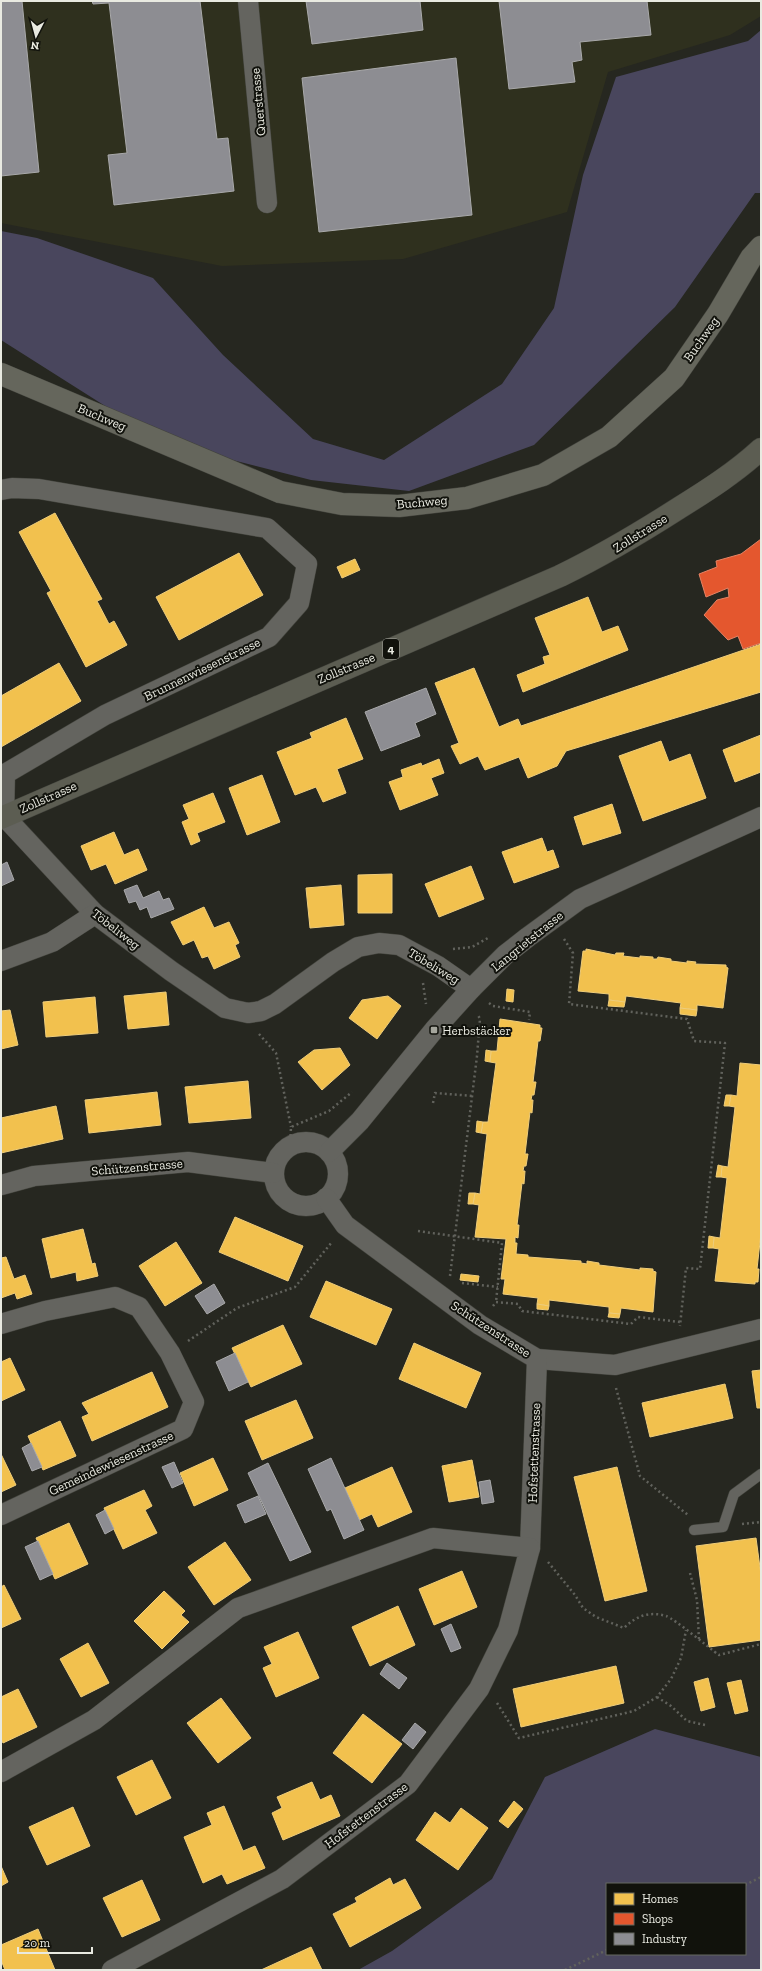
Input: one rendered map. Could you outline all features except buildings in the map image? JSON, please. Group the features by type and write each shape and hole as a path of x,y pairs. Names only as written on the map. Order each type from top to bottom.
{"main road":[{"name":"Zollstrasse","path":"3,817 560,576 608,552 654,524 704,492 761,449"}],"street":[{"name":"Querstrasse","path":"248,1 267,203"},
{"name":"Buchweg","path":"1,374 280,492 342,504 399,506 466,498 543,475 609,437 674,378 718,314 751,258 761,247"},
{"name":"Brunnenwiesenstrasse","path":"1,490 12,488 39,489 267,528 307,564 299,603 268,637 105,715 5,774 3,817"},
{"name":"Töbeliweg","path":"3,817 95,914 171,971 225,1008 248,1013 261,1011 275,1004 333,962 358,947 379,943 399,945 438,966 471,989"},
{"name":"Langrietstrasse","path":"329,1152 360,1121 434,1030 471,989 505,955 580,899 761,817"},
{"path":"1,961 52,942 95,914"},
{"path":"291,1136 301,1142 311,1142 321,1146 329,1152 335,1160 338,1170 335,1186 326,1198 317,1204 307,1206 296,1205 287,1200 279,1192 275,1183 273,1172 276,1162 291,1136"},
{"name":"Schützenstrasse","path":"1,1185 34,1176 188,1162 273,1172"},
{"name":"Schützenstrasse","path":"326,1198 345,1225 480,1325 537,1359 615,1365 761,1329"},
{"name":"Gemeindewiesenstrasse","path":"1,1324 46,1311 115,1297 139,1307 170,1353 194,1402 183,1429 1,1515"},
{"name":"Hofstettenstrasse","path":"112,1970 282,1879 408,1784 479,1689 508,1630 529,1551 537,1359"},
{"path":"1,1772 94,1720 238,1608 433,1538 529,1551"}],"lane":[{"path":"694,1530 723,1527 734,1494 761,1474"}],"path":[{"path":"562,936 573,953 569,1004 686,1019 694,1041 725,1043 700,1269 686,1268 680,1322 683,1348"},
{"path":"427,1007 423,983 450,949 472,947 489,938"},
{"path":"487,1001 492,1006 530,1012 529,1020"},
{"path":"248,1013 257,1031 276,1054 291,1136 329,1111 358,1088"},
{"path":"444,1297 450,1276 473,1096 480,1019 476,1013"},
{"path":"433,1103 434,1093 473,1096"},
{"path":"170,1353 237,1308 295,1288 345,1225"},
{"path":"418,1231 440,1233 455,1238 502,1244 496,1302 480,1325"},
{"path":"450,1276 455,1279"},
{"path":"459,1283 498,1287"},
{"path":"496,1302 518,1304 522,1311 631,1324 638,1317 680,1322"},
{"path":"615,1365 616,1392 640,1476 692,1518 694,1530"},
{"path":"529,1551 544,1558 554,1567 583,1608 596,1617 624,1628 632,1619 645,1614 667,1616 719,1655 761,1644"},
{"path":"690,1573 697,1600 699,1640"},
{"path":"479,1689 492,1696 519,1738 634,1711 657,1698 671,1679 681,1658 686,1630"},
{"path":"657,1698 671,1706 687,1721 705,1725"},
{"path":"746,1884 761,1877"},
{"path":"565,1970 606,1950"}],"shaded area":[{"path":"1,1 761,1 761,16 730,35 608,72 567,212 403,259 222,266 1,223"},
{"path":"761,30 761,193 755,193 675,307 534,445 409,491 311,480 189,449 132,423 1,340 1,231 37,238 153,278 223,355 313,439 384,460 502,384 554,308 583,175 616,77 748,41"},
{"path":"655,1729 761,1757 761,1970 358,1970 392,1951 492,1879 545,1777"}],"place":[{"name":"Herbstäcker","path":"434,1030"}]}
